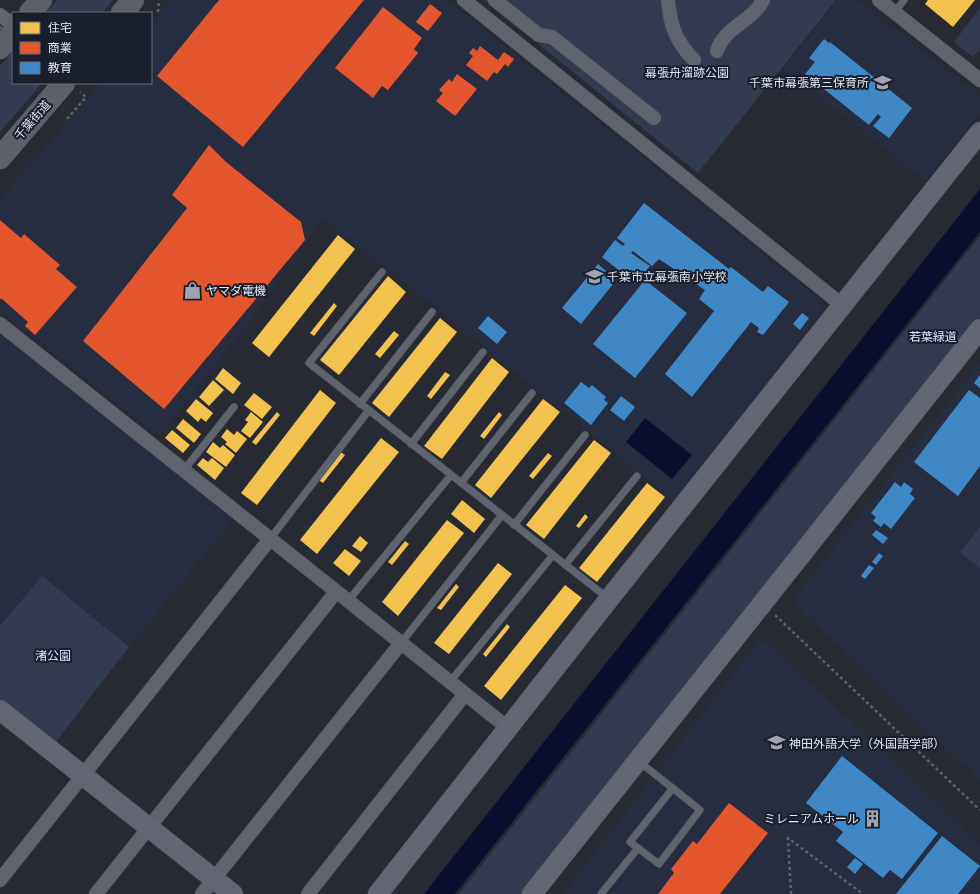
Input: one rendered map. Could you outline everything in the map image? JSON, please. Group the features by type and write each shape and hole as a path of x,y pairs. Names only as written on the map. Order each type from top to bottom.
{"highway":[{"path":"31,12 41,0"},
{"path":"123,12 133,0"},
{"path":"0,48 12,34"},
{"name":"千葉街道","path":"0,158 63,84"}],"street":[{"path":"464,0 842,305"},
{"path":"495,0 539,36 552,37 654,118"},
{"path":"668,0 675,36 684,50 694,60"},
{"path":"718,51 724,37 757,9 763,0"},
{"path":"879,0 980,80"},
{"path":"0,15 12,24"},
{"path":"378,894 609,599 980,132"},
{"path":"0,324 508,728"},
{"path":"532,894 980,328"},
{"path":"0,880 270,539"},
{"path":"96,894 336,592"},
{"path":"208,887 401,643"},
{"path":"308,894 466,694"},
{"path":"0,710 149,828 208,887 233,894"}],"lane":[{"path":"895,12 904,0"},
{"path":"382,272 309,363 609,599"},
{"path":"360,404 432,312"},
{"path":"411,444 483,352"},
{"path":"461,483 532,393"},
{"path":"184,470 234,407"},
{"path":"270,539 369,410"},
{"path":"514,525 585,435"},
{"path":"348,601 451,475"},
{"path":"565,565 637,476"},
{"path":"401,643 502,515"},
{"path":"450,682 553,555"},
{"path":"638,761 673,788 700,810 659,864 630,842 673,788"},
{"path":"601,894 638,848"}],"path":[{"path":"158,0 158,12"},
{"path":"0,28 12,37"},
{"path":"67,119 86,97"},
{"path":"774,614 980,810"},
{"path":"791,894 788,838 863,894"}],"shaded area":[{"path":"172,0 447,0 821,301 822,313 674,501 366,251 322,218 241,334 223,354 160,437 0,309 0,200 100,84 152,84 152,23"},
{"name":"千葉市幕張第三保育所","path":"838,0 857,0 980,96 980,113 926,181 784,68"},
{"path":"980,189 980,232 455,894 424,894"},
{"path":"0,334 233,519 129,647 42,576 0,626"},
{"path":"980,363 980,780 795,605 795,597"},
{"path":"645,418 692,455 672,479 626,442"},
{"name":"神田外語大学（外国語学部）","path":"758,642 767,642 980,844 980,894 563,894"}],"green space":[{"path":"57,0 113,0 103,12 47,12"},
{"name":"幕張舟溜跡公園","path":"484,0 836,0 698,173"},
{"path":"980,8 980,49 973,57 954,42"},
{"path":"12,52 12,84 41,84 0,132 0,66"},
{"name":"若葉緑道","path":"980,236 980,317 974,325 522,894 459,894"},
{"path":"980,527 980,568 960,552"},
{"name":"渚公園","path":"42,576 129,647 55,743 0,699 0,626"}],"building: 住宅":[{"path":"928,0 975,0 953,27 925,4"},
{"path":"338,235 355,249 269,357 252,343"},
{"path":"388,276 406,292 339,375 320,360"},
{"path":"334,303 337,306 314,336 310,333"},
{"path":"440,318 457,332 389,417 372,403"},
{"path":"394,331 399,335 380,358 375,354"},
{"path":"492,358 509,372 442,459 424,446"},
{"path":"223,368 241,383 233,394 215,379"},
{"path":"445,372 450,375 431,399 427,396"},
{"path":"213,380 224,390 209,406 199,397"},
{"path":"320,390 336,403 257,505 241,493"},
{"path":"254,393 272,407 262,419 244,405"},
{"path":"196,399 213,413 206,422 201,418 198,422 186,411"},
{"path":"543,399 560,412 491,498 475,485"},
{"path":"251,412 263,422 250,438 241,431 248,422 245,420"},
{"path":"277,412 280,415 256,445 252,442"},
{"path":"499,412 502,415 484,439 480,436"},
{"path":"183,419 201,434 194,443 176,428"},
{"path":"227,429 234,435 237,431 247,439 236,453 225,444 227,442 221,437"},
{"path":"172,430 190,445 183,453 165,438"},
{"path":"381,438 399,452 317,554 300,540"},
{"path":"594,440 611,453 544,539 526,525"},
{"path":"213,442 220,448 223,445 235,455 226,467 206,452"},
{"path":"339,451 345,455 323,483 317,479"},
{"path":"548,453 552,456 533,479 529,476"},
{"path":"203,458 208,462 212,458 224,468 215,480 197,465"},
{"path":"647,483 665,497 597,582 579,568"},
{"path":"462,500 485,519 474,533 451,514"},
{"path":"585,514 588,517 579,528 576,526"},
{"path":"447,520 464,533 398,616 382,602"},
{"path":"360,536 368,543 361,552 352,546"},
{"path":"405,541 409,544 392,565 388,562"},
{"path":"345,549 361,561 349,576 333,563"},
{"path":"498,563 512,574 449,654 434,643"},
{"path":"456,584 459,587 441,610 437,608"},
{"path":"565,585 582,598 501,700 484,686"},
{"path":"507,624 510,627 486,657 483,654"}],"building: 商業":[{"path":"219,0 364,0 243,147 157,76"},
{"path":"430,4 442,13 428,31 416,22"},
{"path":"383,7 422,38 414,49 418,53 388,90 382,86 373,98 335,68"},
{"path":"480,46 498,60 504,52 514,59 508,67 505,64 497,74 494,72 487,81 466,65 473,56 469,53 473,48 477,51"},
{"path":"457,74 477,89 455,116 436,101 443,93 439,90 449,79 452,82"},
{"name":"ヤマダ電機","path":"209,145 226,162 301,222 305,240 164,409 83,341 187,208 172,195"},
{"path":"0,220 21,238 24,234 60,265 56,269 77,287 35,335 25,326 28,322 1,298 0,300"},
{"path":"729,803 768,833 720,894 658,894 674,873 671,869 693,841 697,844"}],"building: 教育":[{"path":"824,39 829,43 830,42 912,108 889,138 873,126 881,117 878,114 869,125 805,74 815,62 809,58"},
{"path":"644,203 729,269 731,267 763,292 768,286 789,302 763,335 757,332 759,328 751,322 692,397 665,374 714,311 699,299 705,290 659,259 652,266 633,251 631,253 650,266 636,284 602,257 615,240 623,246 625,244 617,238"},
{"path":"598,264 606,271 604,274 613,284 581,324 562,308"},
{"path":"645,280 687,313 635,378 593,344"},
{"path":"802,313 809,318 800,330 793,324"},
{"path":"488,316 507,332 497,344 478,328"},
{"path":"980,375 980,388 974,383"},
{"path":"581,382 589,388 592,385 606,397 604,400 608,403 591,425 564,403"},
{"path":"969,390 980,398 980,466 958,496 914,462"},
{"path":"621,396 635,407 624,421 610,410"},
{"path":"895,482 901,487 904,482 913,489 910,494 915,498 891,529 884,523 881,527 873,521 876,517 871,513"},
{"path":"876,530 888,538 883,544 872,535"},
{"path":"879,553 883,556 876,565 872,562"},
{"path":"869,565 874,568 865,579 861,576"},
{"name":"ミレニアムホール","path":"842,756 938,833 902,879 890,870 883,878 836,841 843,832 806,803"},
{"path":"942,836 980,866 958,894 896,894"},
{"path":"855,858 863,864 855,874 847,867"}],"place":[{"name":"千葉市幕張第三保育所","path":"882,82"},
{"name":"千葉市立幕張南小学校","path":"594,276"},
{"name":"ヤマダ電機","path":"193,290"},
{"name":"神田外語大学（外国語学部）","path":"776,743"},
{"name":"ミレニアムホール","path":"872,818"}]}
